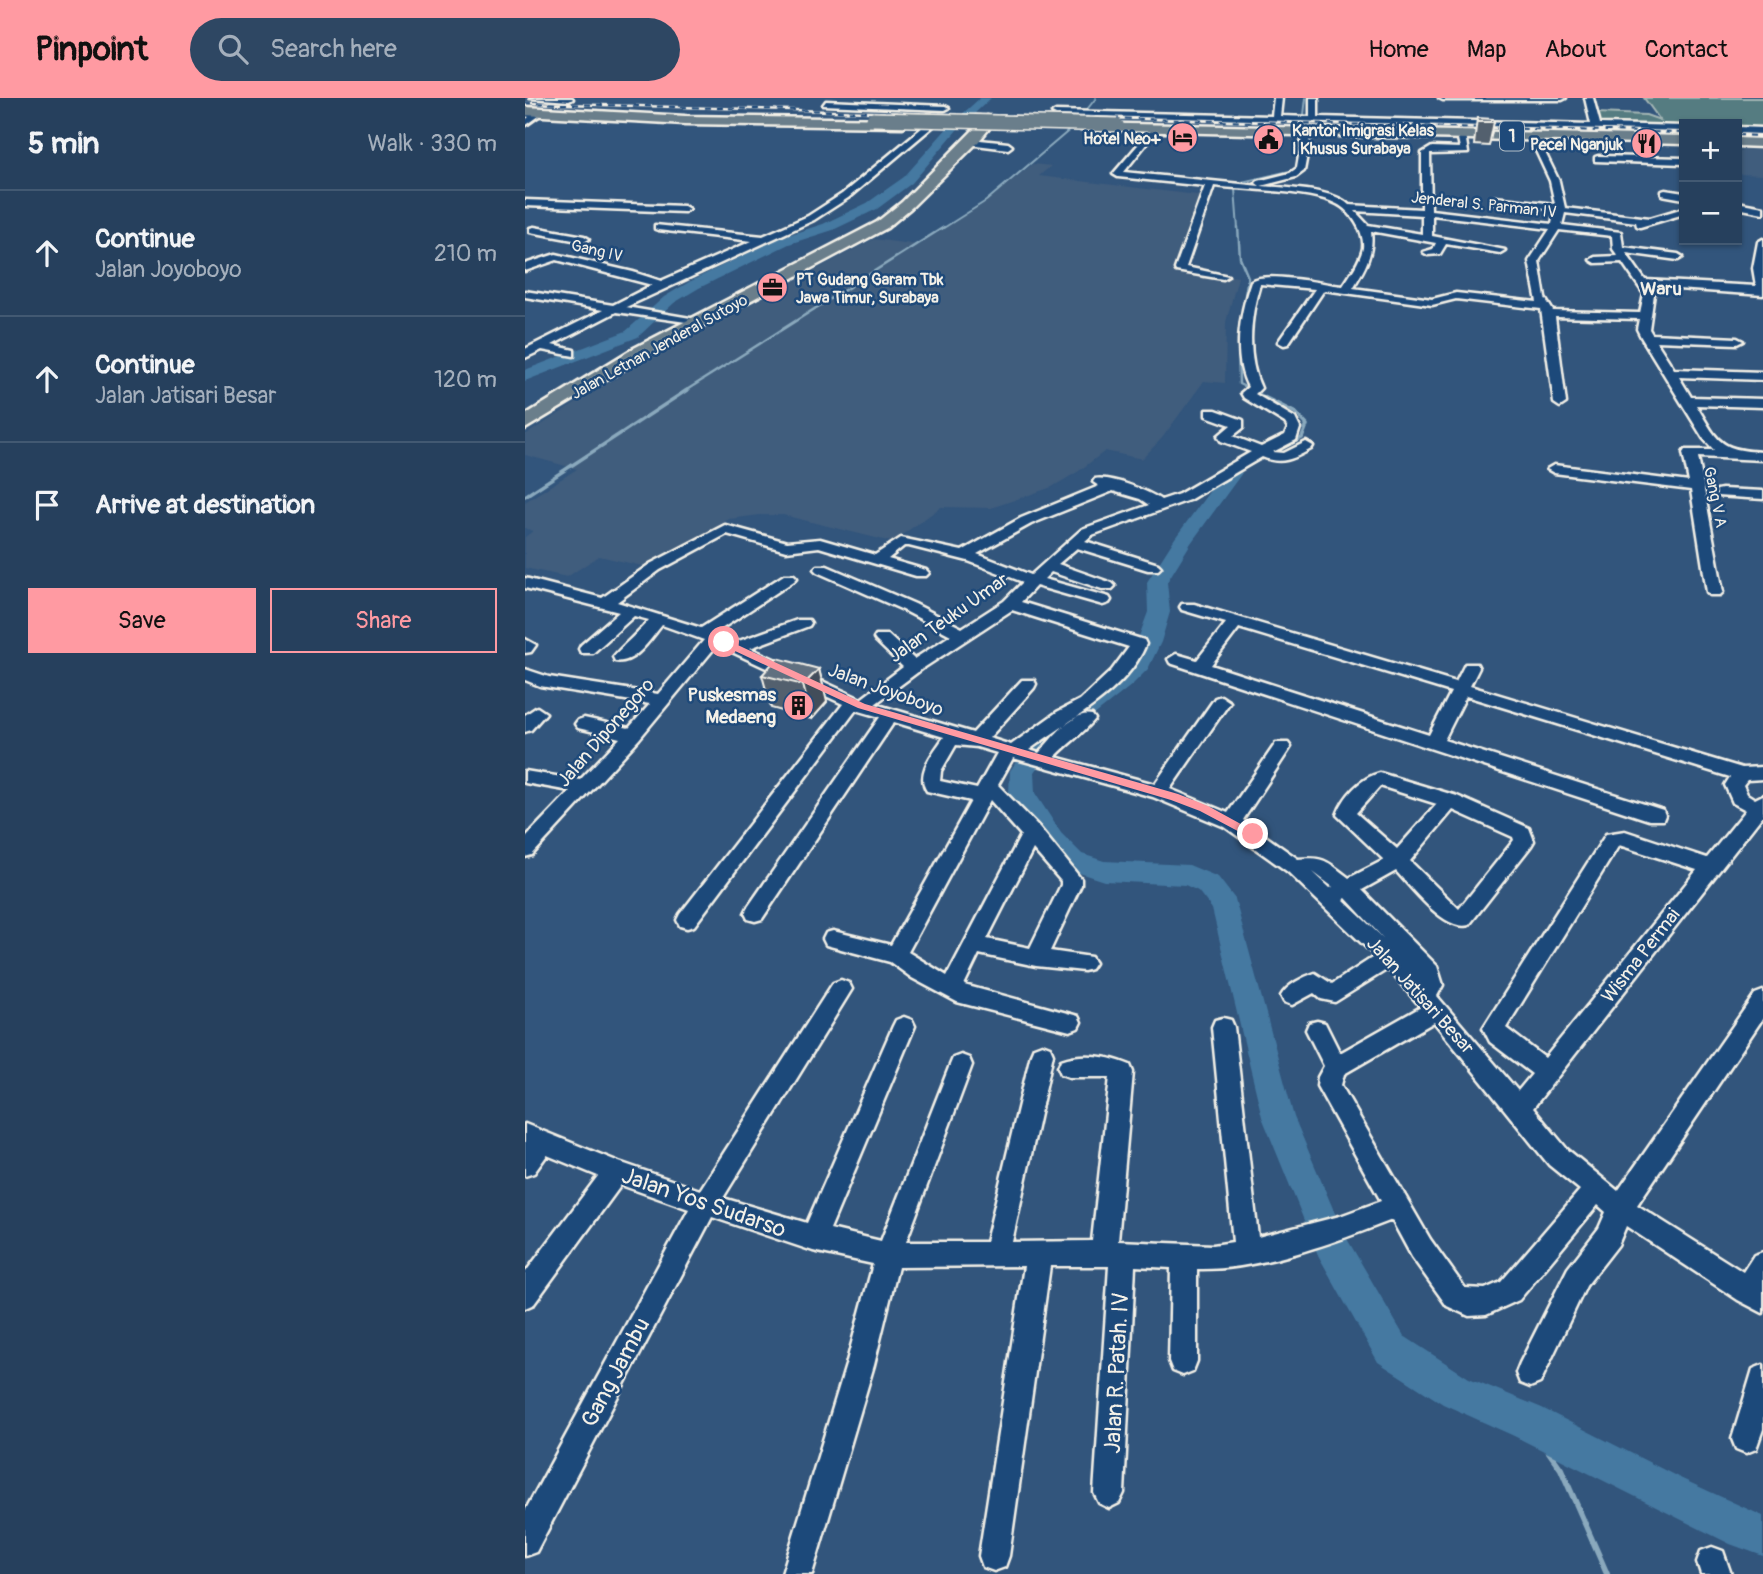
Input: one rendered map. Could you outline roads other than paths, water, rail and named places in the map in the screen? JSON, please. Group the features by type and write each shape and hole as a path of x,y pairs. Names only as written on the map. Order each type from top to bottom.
{"highway":[{"path":"525,110 538,103 566,103 664,116 937,116 993,128 1079,121 1339,129"},
{"path":"525,110 664,116 1306,126"},
{"path":"973,125 1057,113 1079,121 1155,128 1306,126"},
{"name":"Jalan Letnan Jenderal Sutoyo","path":"525,424 640,352 883,225 907,207 943,168 973,125"},
{"name":"1","path":"1339,129 1679,138"},
{"name":"1","path":"1339,129 1679,138"},
{"path":"1742,139 1763,140"}],"street":[{"path":"841,104 851,98"},
{"path":"525,354 661,285 766,239 826,209 897,152 957,98"},
{"path":"1276,118 1278,98"},
{"path":"1249,186 1293,175 1301,169 1306,126 1314,98"},
{"path":"1443,98 1562,98"},
{"path":"1591,98 1596,126"},
{"path":"827,103 937,116"},
{"path":"525,110 535,116 525,124"},
{"path":"1439,113 1445,115 1447,122"},
{"path":"1580,113 1594,113"},
{"path":"1079,121 1276,118 1306,126 1447,122 1679,129"},
{"path":"973,125 1008,146"},
{"path":"1155,128 1118,174 1249,186 1332,198 1348,208 1365,227 1368,247 1365,258 1346,289"},
{"path":"1742,130 1763,131"},
{"path":"1427,238 1426,153 1432,150 1465,151 1461,134"},
{"path":"1532,136 1558,192 1560,209 1556,228 1534,261 1540,298 1546,310 1560,403"},
{"path":"1655,139 1679,156"},
{"path":"897,152 909,153"},
{"path":"1598,159 1679,160"},
{"path":"1211,182 1180,269 1223,276"},
{"path":"1558,192 1569,187"},
{"path":"1665,193 1679,195"},
{"path":"1495,200 1650,221"},
{"path":"525,203 684,209 658,227 766,239"},
{"path":"537,225 565,205"},
{"path":"1465,217 1470,206"},
{"path":"1742,206 1763,210"},
{"name":"Jenderal S. Parman IV","path":"1348,208 1428,212 1617,234"},
{"path":"1679,212 1617,234 1618,249 1649,294 1643,329 1715,444 1733,454 1763,456"},
{"path":"537,225 584,239"},
{"path":"1365,227 1500,250"},
{"path":"1428,252 1436,252 1443,240"},
{"path":"1643,283 1762,291 1758,268 1763,242"},
{"path":"1618,249 1678,257"},
{"name":"Gang IV","path":"525,268 556,257 629,274 661,285"},
{"path":"1595,260 1626,259"},
{"path":"1267,453 1291,437 1294,428 1287,419 1249,397 1248,321 1255,283 1271,281 1322,286 1432,302 1456,296 1546,310 1644,316"},
{"path":"1284,342 1322,286"},
{"path":"525,292 697,322"},
{"path":"1647,337 1737,341"},
{"path":"525,338 570,353"},
{"path":"1670,373 1763,376"},
{"path":"1688,401 1763,402"},
{"path":"1211,414 1238,423 1237,428 1225,436 1226,438 1281,458 1306,446"},
{"name":"Jalan Teuku Umar","path":"688,920 857,704 1010,604 1074,542 1100,525 1163,505 1267,453"},
{"name":"Gang V A","path":"1715,592 1690,453 1733,454"},
{"path":"1554,469 1697,486"},
{"path":"1094,480 1146,496 1163,505"},
{"path":"963,556 1026,521 1112,486"},
{"path":"1723,492 1763,495"},
{"path":"604,604 655,566 722,530 786,547 816,543 921,573"},
{"path":"816,543 829,531"},
{"path":"877,560 903,542 963,556 1034,581 1105,593 1048,566"},
{"path":"1074,542 1153,567"},
{"path":"822,569 909,607 964,636"},
{"name":"Jalan Diponegoro","path":"525,850 633,735 708,636 789,578"},
{"name":"Jalan Joyoboyo","path":"527,586 659,618 736,648 857,704 1021,756"},
{"path":"896,955 985,791 1063,716 1086,704 1118,674 1138,644 1010,604"},
{"path":"1188,607 1739,777 1763,773"},
{"path":"587,649 630,611"},
{"path":"621,657 635,648 659,618"},
{"path":"1201,667 1235,622"},
{"path":"736,648 803,623"},
{"path":"882,638 913,667"},
{"path":"1176,659 1656,815"},
{"path":"1434,743 1456,690 1471,668"},
{"path":"525,674 546,682 661,700"},
{"path":"976,741 1028,684"},
{"path":"1159,792 1221,702"},
{"path":"755,913 890,715"},
{"path":"1036,958 1071,885 1071,879 1032,832 985,791 933,786 932,771 953,739 1021,756 1064,736 1086,719"},
{"path":"584,724 633,735"},
{"path":"1232,822 1282,747"},
{"name":"Jalan Jatisari Besar","path":"1021,756 1159,792 1232,822 1253,834 1295,867 1339,893 1558,1157 1620,1208 1755,1295"},
{"path":"1739,777 1734,785 1740,798 1758,813"},
{"path":"525,778 585,788"},
{"path":"1380,779 1450,801 1519,829 1524,837 1524,841 1462,919 1454,917 1398,861 1349,820 1346,812 1374,781 1380,779"},
{"path":"1450,801 1398,861 1339,893 1429,972 1431,1003 1336,1067 1329,1077 1329,1086 1421,1248 1456,1297 1469,1303 1486,1302 1510,1291 1596,1189"},
{"name":"Wisma Permai","path":"1518,1109 1710,867 1758,813"},
{"path":"952,987 1032,832"},
{"path":"1547,1072 1498,1035 1494,1028 1613,839 1625,838 1710,867"},
{"path":"833,939 896,955 920,972 976,1000 1070,1022"},
{"path":"974,944 1036,958 1084,963"},
{"path":"1292,996 1315,982 1329,993 1335,993 1390,957"},
{"name":"Gang Jambu","path":"525,1541 706,1203 841,989"},
{"path":"1529,1373 1577,1277 1609,1236 1620,1208 1759,1015"},
{"path":"813,1239 904,1026"},
{"path":"1223,1027 1247,1252"},
{"path":"1317,1030 1336,1067"},
{"path":"996,1254 1042,1054"},
{"path":"797,1574 849,1404 888,1255 961,1065"},
{"name":"Jalan R. Patah. IV","path":"1069,1067 1109,1066 1122,1072 1113,1253 1109,1493"},
{"path":"525,1164 534,1139"},
{"name":"Jalan Yos Sudarso","path":"534,1139 616,1172 813,1239 888,1255 1113,1253 1213,1257 1247,1252 1340,1228 1398,1206"},
{"path":"525,1295 616,1172"},
{"path":"994,1556 1039,1253"},
{"path":"1183,1360 1184,1256"},
{"path":"1755,1295 1763,1264"},
{"path":"1746,1438 1763,1379"}],"waterway":[{"path":"525,376 632,334 669,300 694,285 784,241 828,227 872,206 908,180 953,128 986,98"},
{"path":"1078,121 1096,98"},
{"path":"1238,229 1235,189 1242,182 1294,170 1298,165 1306,98"},
{"path":"942,229 986,201 1072,128"},
{"path":"685,391 944,227"},
{"path":"1238,227 1240,258 1248,277 1238,339 1239,384 1253,391"},
{"path":"525,496 687,390"},
{"path":"1243,468 1302,438 1307,425 1296,413 1250,390"},
{"path":"1233,473 1182,542 1157,582 1159,612 1140,664 1124,680 1040,745 1022,771 1022,794 1052,840 1073,861 1104,871 1189,875 1208,884 1225,906 1259,1050 1278,1117 1330,1243 1391,1349 1456,1391 1528,1422 1744,1530 1763,1536"},
{"path":"1528,1422 1561,1469 1607,1574"}],"railway":[{"path":"525,103 1679,133"},
{"path":"1742,135 1763,136"}],"place":[{"name":"Hotel Neo+","path":"1183,138"},
{"name":"Kantor Imigrasi Kelas I Khusus Surabaya","path":"1269,139"},
{"name":"Pecel Nganjuk","path":"1646,144"},
{"name":"PT Gudang Garam Tbk Jawa Timur, Surabaya","path":"773,288"},
{"name":"Puskesmas Medaeng","path":"799,705"}],"district":[{"name":"Waru","path":"1661,288"}]}
